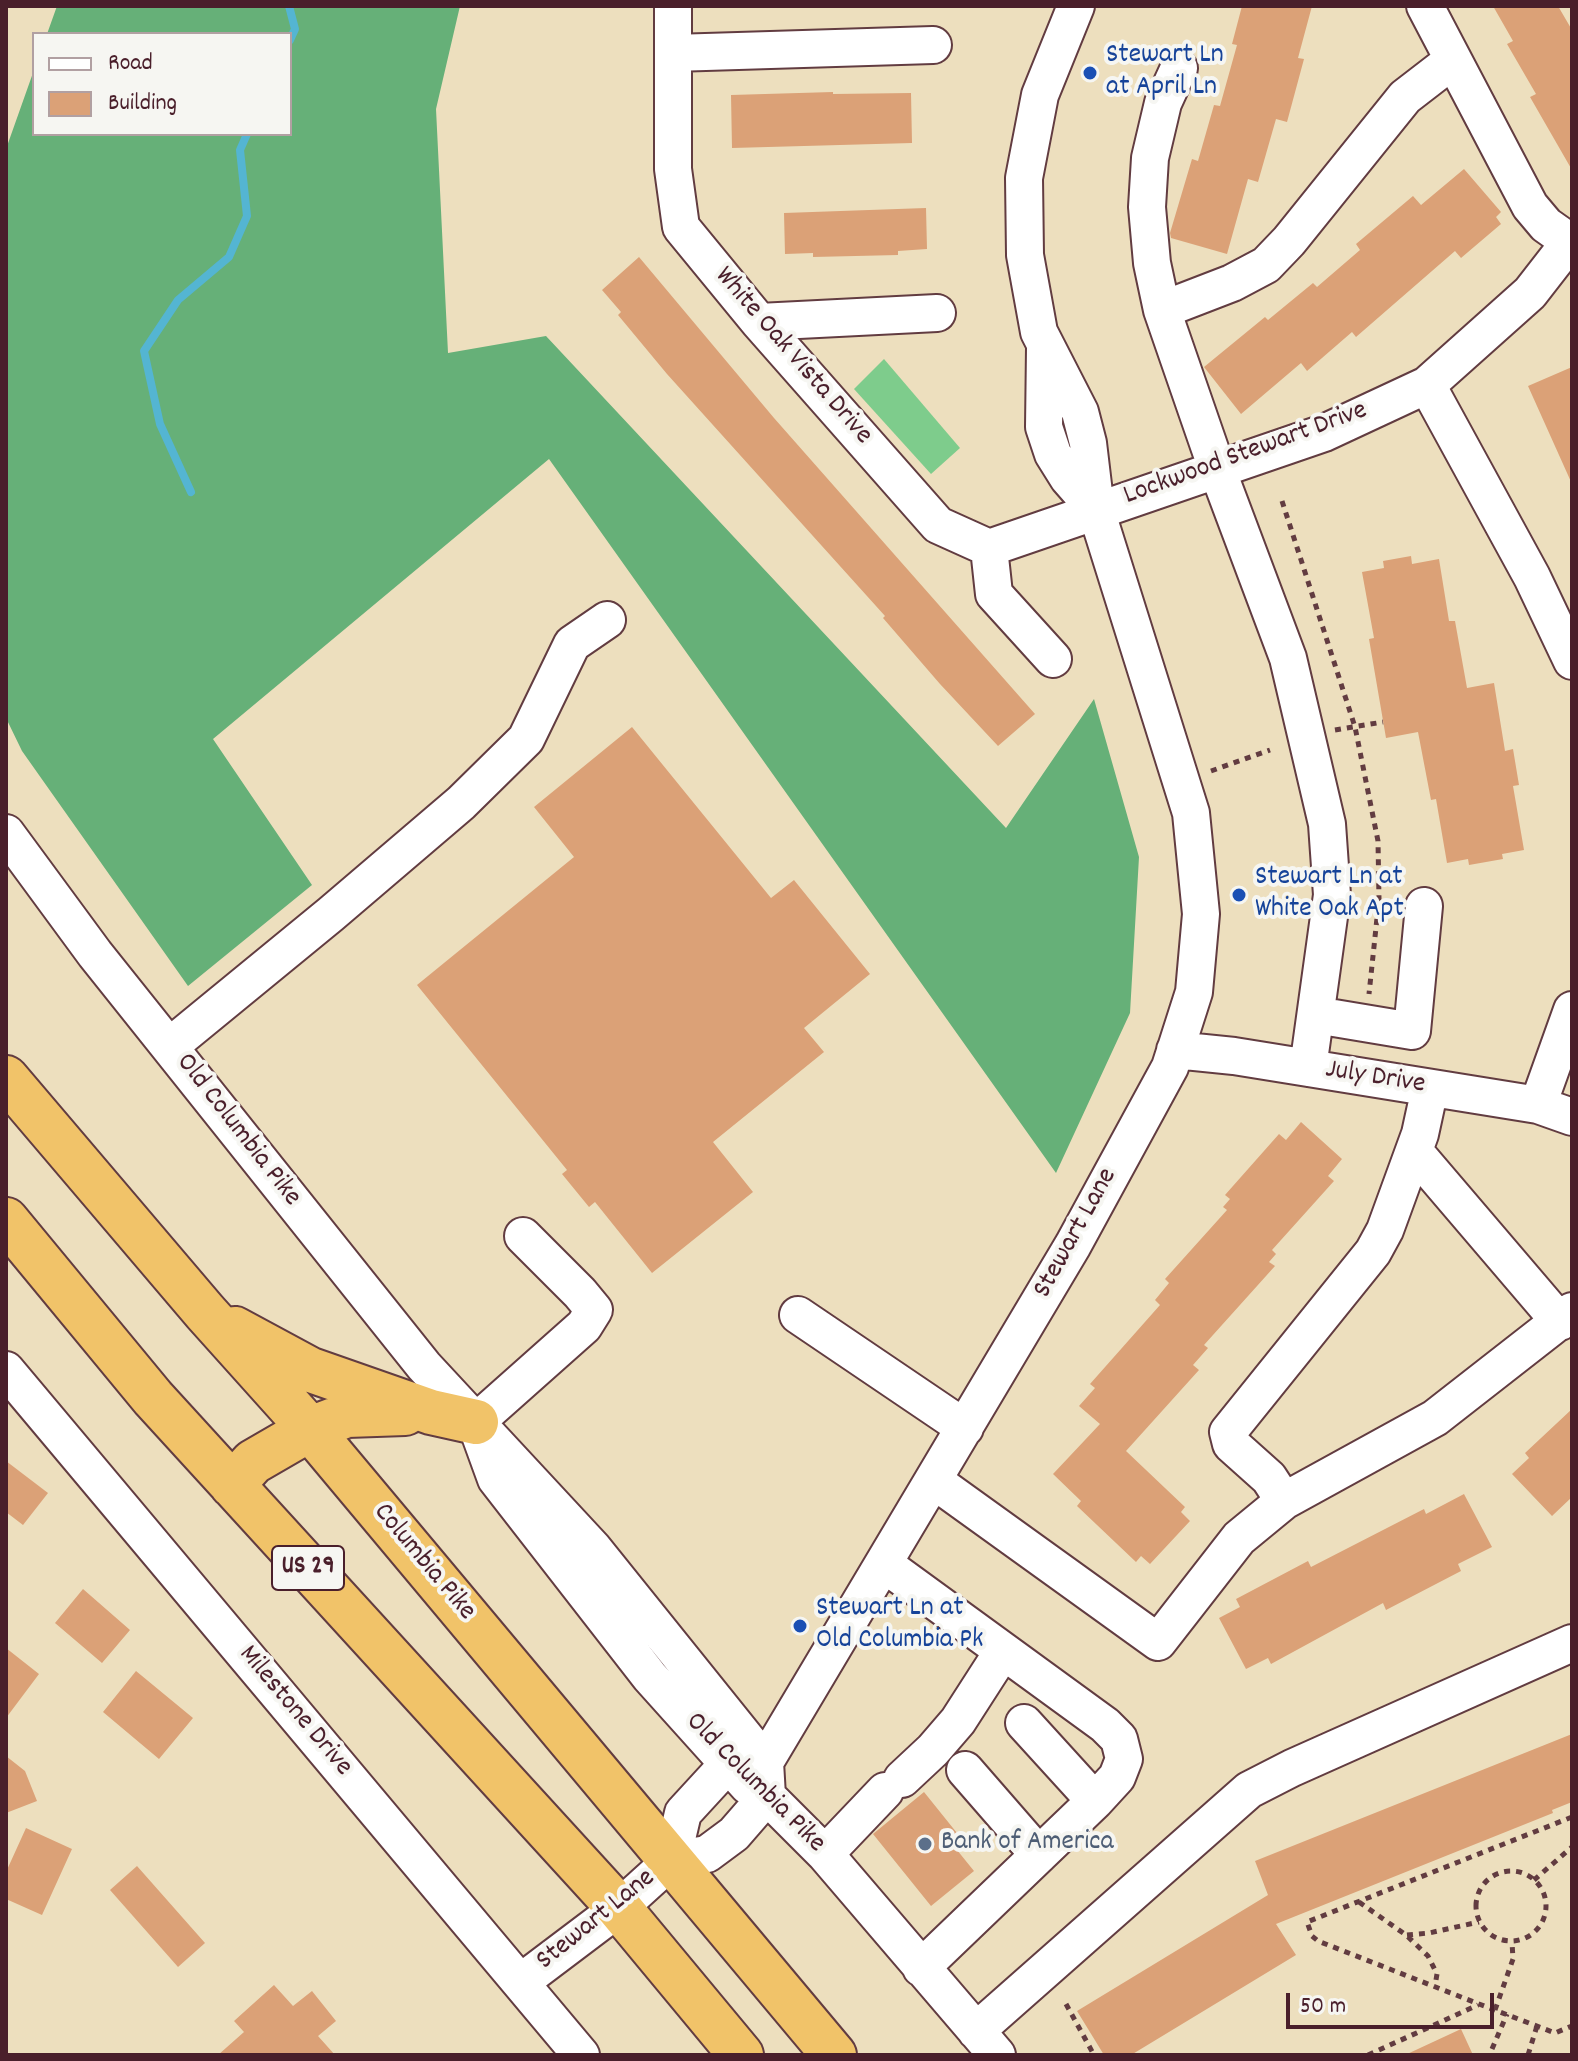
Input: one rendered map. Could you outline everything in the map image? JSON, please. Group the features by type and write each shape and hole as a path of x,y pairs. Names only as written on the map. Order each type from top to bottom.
{"highway":[{"name":"Columbia Pike","path":"6,1078 205,1312 310,1429 834,2055"},
{"name":"US 29","path":"6,1220 153,1398 619,1908 741,2055"},
{"path":"205,1312 311,1370 431,1412 476,1422"},
{"path":"232,1485 253,1462 310,1429 347,1415 431,1412"}],"street":[{"name":"White Oak Vista Drive","path":"673,6 673,169 681,227 759,322 938,525 989,548"},
{"name":"Stewart Lane","path":"521,1982 619,1908 672,1860 707,1854 734,1834 884,1564 1073,1245 1170,1067 1194,992 1201,914 1191,813 1096,510 1068,478 1053,454 1044,427 1045,345 1039,332 1025,255 1024,178 1040,95 1076,6"},
{"path":"1425,6 1530,206 1546,225 1571,241"},
{"path":"673,53 933,45"},
{"path":"1162,310 1232,283 1266,265 1289,241 1405,97 1453,60"},
{"path":"1179,68 1163,103 1150,158 1147,207 1152,263 1162,310 1217,469 1288,658 1327,824 1332,895 1308,1068"},
{"name":"Lockwood Stewart Drive","path":"1096,510 1324,433 1427,385 1530,293 1571,241"},
{"path":"759,322 937,313"},
{"path":"1427,385 1532,577 1572,661"},
{"path":"1053,659 994,594 989,548 1096,510"},
{"path":"170,1046 461,803 526,739 572,644 607,620"},
{"name":"Old Columbia Pike","path":"6,833 95,954 424,1366 593,1548 825,1854 987,2043"},
{"path":"1316,1015 1412,1031 1424,906"},
{"path":"1538,1105 1572,1010"},
{"name":"July Drive","path":"1175,1050 1234,1056 1538,1105 1572,1117"},
{"path":"1284,1501 1269,1478 1231,1444 1228,1432 1373,1252 1385,1230 1414,1151 1430,1088"},
{"path":"933,1480 1158,1642 1239,1538 1284,1501 1435,1418 1566,1316 1414,1151"},
{"path":"476,1422 584,1326 594,1310 523,1236"},
{"path":"798,1315 965,1428"},
{"name":"Milestone Drive","path":"8,1378 581,2055"},
{"name":"Old Columbia Pike","path":"476,1422 496,1479 650,1677 748,1786 766,1779"},
{"path":"884,1564 1105,1725 1119,1739 1124,1759 1117,1777 1095,1801 921,1968"},
{"path":"987,2043 1249,1790 1572,1643"},
{"path":"825,1854 933,1750 958,1721 1003,1651"},
{"path":"1024,1723 1095,1801"},
{"name":"Stewart Lane","path":"672,1860 683,1813 728,1764"},
{"path":"965,1770 1039,1855"}],"path":[{"path":"1282,501 1355,727 1378,841 1379,899 1369,999"},
{"path":"1322,732 1383,722"},
{"path":"1210,771 1270,750"},
{"path":"1572,1817 1307,1922 1312,1936 1318,1941 1555,2033 1572,2026"},
{"path":"1534,1880 1572,1847"},
{"path":"1515,1871 1534,1880 1543,1892 1546,1903 1545,1915 1533,1934 1512,1942 1490,1935 1480,1922 1476,1906 1478,1894 1492,1876 1515,1871"},
{"path":"1359,1902 1406,1935 1434,1965 1437,1974 1435,1986"},
{"path":"1406,1935 1480,1922"},
{"path":"1495,2010 1513,1959 1512,1942"},
{"path":"1066,2004 1094,2055"},
{"path":"1368,2055 1479,2004"},
{"path":"1492,2049 1507,2014"},
{"path":"1528,2055 1537,2026"}],"green space":[{"path":"57,6 460,6 436,109 448,353 546,336 1006,828 1094,699 1139,857 1130,1013 1056,1173 549,459 213,739 312,885 188,986 22,751 6,718 6,149 32,76 32,136 292,136 292,32 48,32"},
{"path":"884,359 960,448 931,474 854,389"}],"building":[{"path":"1242,6 1312,6 1298,58 1304,59 1287,122 1276,119 1258,182 1248,179 1227,254 1171,238 1170,233 1192,159 1198,161 1214,105 1220,106 1237,45 1232,44"},
{"path":"1493,6 1558,6 1572,30 1572,170 1530,97 1536,94 1507,44 1513,41"},
{"path":"911,93 912,143 732,148 731,95"},
{"path":"1464,169 1501,212 1496,217 1501,224 1461,258 1455,251 1356,337 1352,332 1307,371 1301,363 1241,414 1204,367 1313,283 1317,287 1360,250 1356,244 1413,196 1421,205"},
{"path":"926,208 927,249 898,251 898,255 813,257 813,253 785,254 784,213"},
{"path":"639,257 774,418 1035,714 998,746 940,684 883,618 885,616 667,374 618,315 621,312 602,290"},
{"path":"1572,367 1572,484 1528,386"},
{"path":"1411,556 1412,564 1439,559 1449,621 1455,621 1467,688 1494,683 1505,751 1513,749 1519,785 1513,786 1524,850 1502,854 1503,859 1469,865 1468,859 1447,863 1436,799 1431,800 1418,732 1386,738 1369,639 1374,638 1362,572 1384,568 1383,561"},
{"path":"632,727 771,898 794,880 870,974 804,1028 824,1052 713,1142 753,1192 652,1273 595,1202 589,1207 562,1174 567,1170 417,985 574,857 534,807"},
{"path":"1301,1122 1342,1159 1328,1176 1334,1181 1272,1250 1276,1254 1269,1262 1275,1266 1204,1345 1208,1348 1193,1365 1199,1370 1126,1451 1185,1507 1181,1512 1190,1521 1150,1564 1141,1556 1136,1562 1077,1506 1081,1501 1053,1474 1100,1424 1079,1406 1095,1388 1090,1384 1160,1305 1155,1300 1169,1283 1165,1279 1227,1210 1223,1207 1230,1199 1225,1195 1279,1134 1286,1140"},
{"path":"1572,1409 1572,1497 1552,1516 1512,1474 1529,1458 1525,1453"},
{"path":"6,1461 48,1493 23,1525 6,1512"},
{"path":"1464,1494 1492,1547 1458,1564 1461,1571 1386,1610 1383,1603 1271,1664 1268,1658 1246,1669 1219,1618 1240,1607 1236,1599 1308,1561 1311,1567 1424,1509 1426,1514"},
{"path":"83,1589 130,1630 102,1663 55,1623"},
{"path":"6,1648 39,1674 6,1718"},
{"path":"136,1671 193,1718 159,1759 103,1712"},
{"path":"1572,1734 1572,1802 1552,1810 1553,1813 1276,1924 1296,1955 1131,2055 1104,2055 1077,2011 1268,1895 1255,1861"},
{"path":"6,1756 25,1771 37,1801 6,1813"},
{"path":"924,1792 965,1843 957,1850 974,1871 931,1906 873,1834"},
{"path":"26,1828 72,1849 42,1915 6,1899 6,1872"},
{"path":"137,1866 205,1943 178,1967 110,1890"},
{"path":"274,1985 293,2006 312,1991 336,2021 318,2036 335,2055 218,2055 244,2032 234,2021"},
{"path":"1461,2029 1473,2055 1405,2055"}],"waterway":[{"path":"289,6 295,29 292,36"},
{"path":"191,492 160,424 144,351 178,300 229,257 247,216 240,150 246,136"}],"place":[{"name":"Stewart Ln at April Ln","path":"1090,73"},
{"name":"Stewart Ln at White Oak Apt","path":"1239,895"},
{"name":"Stewart Ln at Old Columbia Pk","path":"800,1626"},
{"name":"Bank of America","path":"925,1844"}]}
